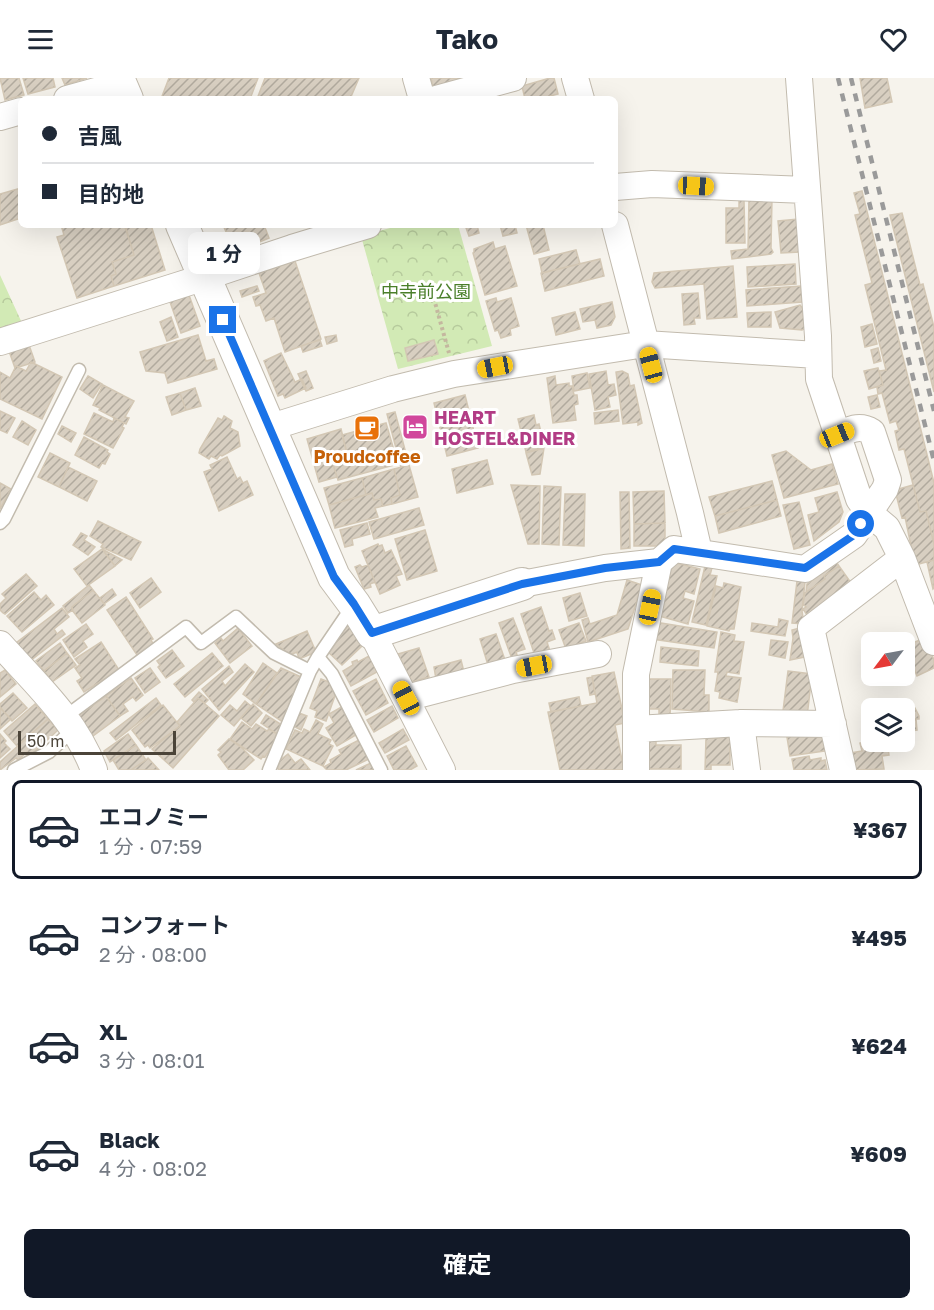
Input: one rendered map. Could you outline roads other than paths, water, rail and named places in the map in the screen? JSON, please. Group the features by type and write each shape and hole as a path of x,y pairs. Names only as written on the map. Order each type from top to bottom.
{"street":[{"path":"416,78 421,96"},
{"path":"447,96 513,78"},
{"path":"575,78 580,96"},
{"path":"799,78 818,336 819,379 859,499 868,512 887,528 902,558 934,642"},
{"path":"81,96 122,87"},
{"path":"0,117 18,112"},
{"path":"618,187 652,184 806,190"},
{"path":"183,228 334,577 372,633 442,770"},
{"path":"0,342 358,228"},
{"path":"616,228 699,552"},
{"path":"268,428 393,389 454,374 645,344 817,355"},
{"path":"372,633 522,584 605,568 659,562 674,549 805,568 854,535 868,512"},
{"path":"843,770 811,628 902,558"},
{"path":"636,770 636,674 659,562"},
{"path":"0,644 69,723 88,754 94,770"},
{"path":"406,698 513,670 598,654"},
{"path":"636,729 741,723 833,724"},
{"path":"741,723 747,770"}],"lane":[{"path":"0,523 79,370"},
{"path":"269,770 310,671 354,604"},
{"path":"14,770 49,752 69,723 186,627 201,643 236,617 274,653 310,671"},
{"path":"318,657 332,675 381,770"}],"railway":[{"path":"838,78 934,461"},
{"path":"851,78 934,411"}],"place":[{"name":"HEART HOSTEL&DINER","path":"415,427"},
{"name":"Proudcoffee","path":"367,428"}],"park label":[{"name":"中寺前公園","path":"426,291"}]}
